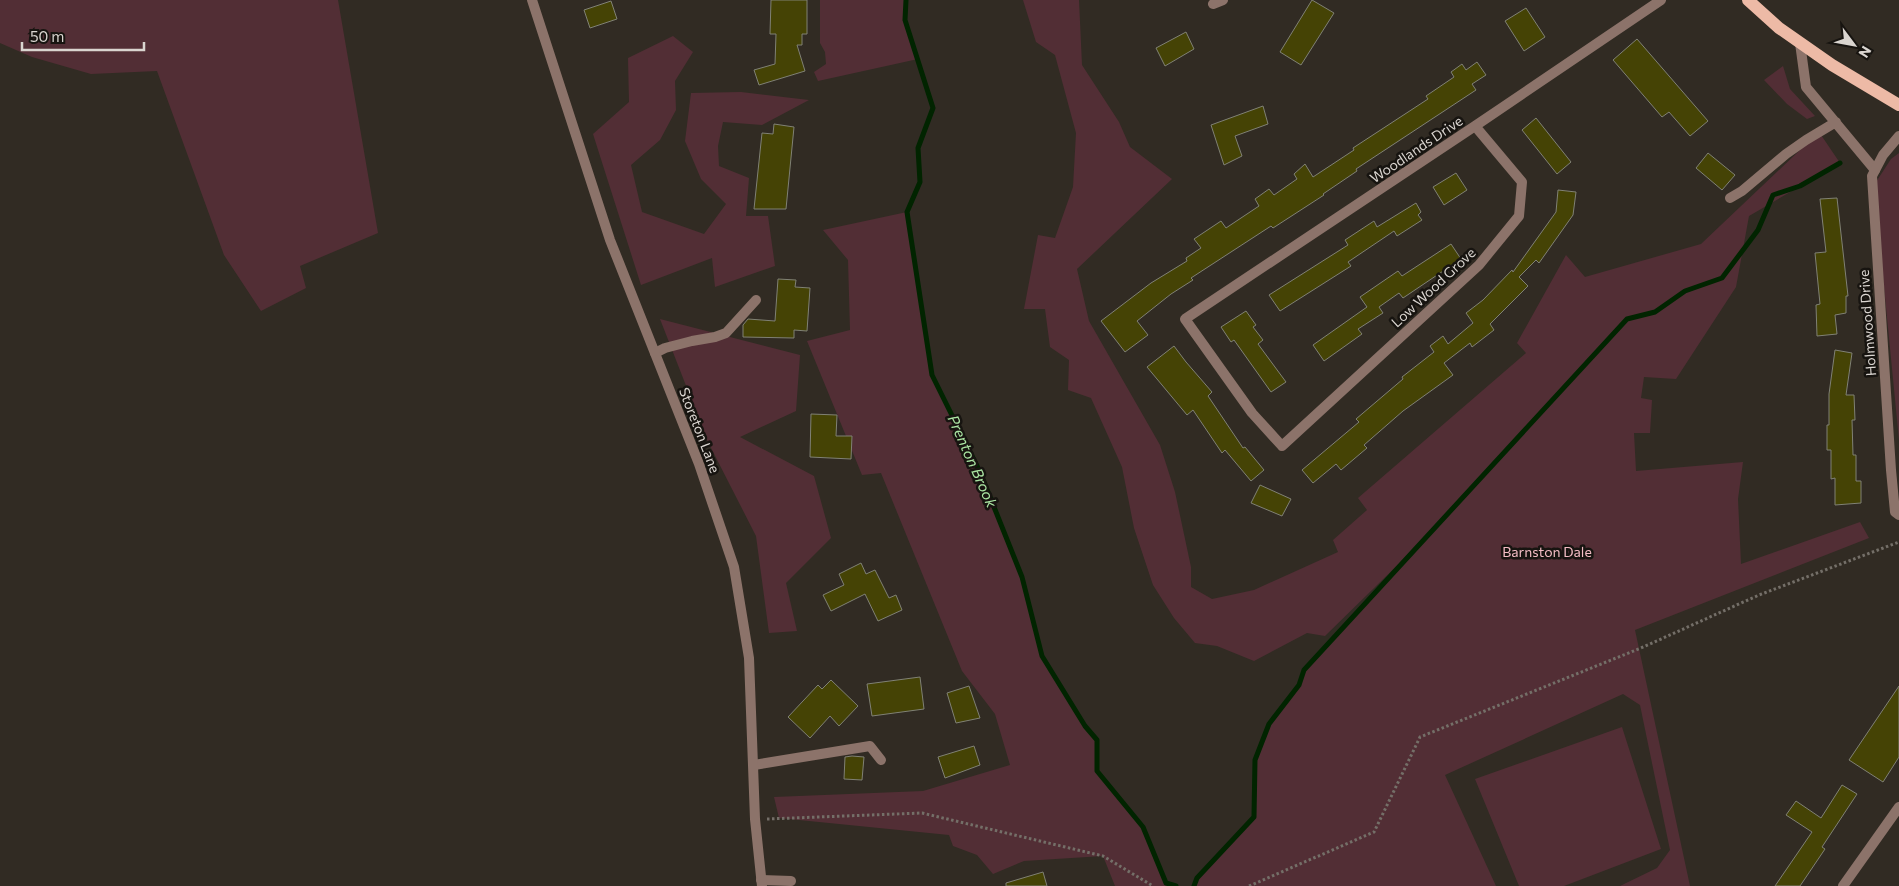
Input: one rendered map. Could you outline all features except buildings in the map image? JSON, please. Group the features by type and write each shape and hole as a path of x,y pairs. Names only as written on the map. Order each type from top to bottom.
{"main road":[{"path":"1748,0 1779,28 1832,66 1899,105"}],"street":[{"name":"Storeton Lane","path":"532,0 610,240 699,464 734,568 750,658 756,819 761,883"},
{"name":"Woodlands Drive","path":"1282,446 1252,413 1185,319 1660,0"},
{"path":"1800,43 1806,87 1875,170"},
{"path":"1730,198 1742,192 1799,145 1836,122"},
{"name":"Low Wood Grove","path":"1282,446 1480,265 1519,216 1522,182 1475,126"},
{"name":"Holmwood Drive","path":"1899,136 1883,155 1872,176 1885,391 1896,512 1899,515"},
{"path":"655,353 683,343 726,333 756,300"},
{"path":"754,765 870,746 881,760"},
{"path":"1843,886 1899,807"},
{"path":"761,883 791,881"}],"path":[{"path":"1249,886 1374,832 1420,737 1641,648 1759,595 1899,542"},
{"path":"756,819 922,813 1104,856 1153,886"}],"green space":[{"path":"0,0 338,0 378,233 300,266 306,288 261,311 224,255 157,71 91,74 32,57 0,43"},
{"path":"820,0 906,0 905,20 918,59 818,81 814,72 826,64 825,52 820,43"},
{"name":"Barnston Dale","path":"1023,0 1079,0 1082,65 1119,122 1130,147 1172,179 1077,269 1089,321 1160,445 1175,492 1191,567 1191,587 1212,599 1254,590 1338,552 1333,540 1367,510 1358,498 1526,353 1517,343 1566,255 1585,277 1701,244 1819,132 1840,163 1749,216 1736,287 1676,379 1644,377 1641,398 1652,400 1650,433 1634,433 1636,471 1743,462 1738,499 1741,564 1860,522 1869,538 1635,630 1690,886 1620,886 1657,868 1670,850 1640,705 1623,694 1445,775 1496,886 1194,886 1197,878 1254,817 1255,760 1269,724 1299,685 1304,670 1420,543 1325,636 1307,633 1254,661 1217,646 1195,643 1174,618 1153,585 1134,528 1122,467 1091,398 1068,390 1069,360 1050,347 1045,309 1024,309 1038,235 1055,238 1073,187 1076,133 1055,55 1036,42"},
{"path":"673,36 693,52 675,81 676,110 660,140 631,165 642,212 704,234 726,204 701,179 685,141 691,93 741,92 809,100 762,125 723,122 718,146 719,166 749,178 746,216 768,216 775,266 715,287 712,258 641,285 593,134 629,102 628,58"},
{"path":"1783,66 1790,89 1815,116 1807,119 1787,104 1764,80"},
{"path":"1899,153 1899,440 1874,185 1891,159"},
{"path":"907,212 932,375 980,472 1022,577 1042,656 1085,726 1097,740 1097,771 1143,827 1166,883 1176,886 1115,886 1103,856 1024,861 993,874 977,855 953,846 949,835 779,818 774,797 923,791 1010,765 995,714 962,671 881,473 862,475 807,341 850,330 848,260 823,230"},
{"path":"660,319 800,355 796,411 740,437 814,476 831,538 786,583 797,631 769,633 756,536 708,442"},
{"path":"1622,727 1661,849 1564,886 1519,886 1475,779"}],"waterway":[{"name":"Prenton Brook","path":"906,0 905,20 933,108 918,148 920,182 907,212 932,375 980,472 1022,577 1042,656 1085,726 1097,740 1097,771 1143,827 1166,883 1176,886"},
{"path":"1194,886 1197,878 1254,817 1255,760 1269,724 1299,685 1304,670 1627,319 1655,312 1685,291 1722,278 1758,230 1773,195 1800,186 1840,163"}]}
